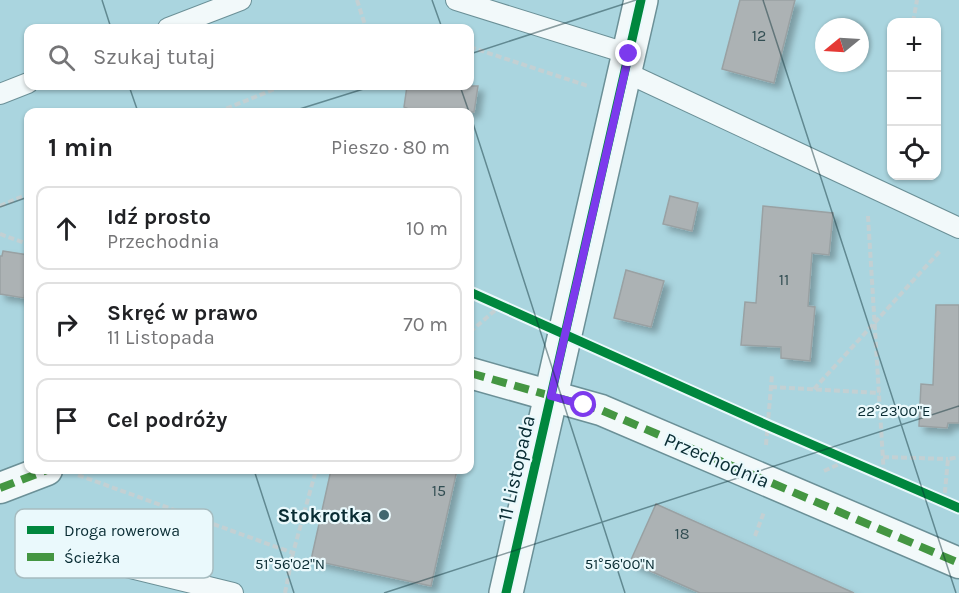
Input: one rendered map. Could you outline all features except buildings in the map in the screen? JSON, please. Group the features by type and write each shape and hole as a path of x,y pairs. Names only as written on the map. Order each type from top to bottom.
{"street":[{"name":"11 Listopada","path":"506,593 641,0"},
{"name":"Przechodnia","path":"474,375 601,410 959,563"},
{"path":"0,488 53,474"}],"lane":[{"path":"178,24 241,0"},
{"path":"456,0 624,74 959,228"},
{"path":"0,94 24,85"},
{"path":"170,578 233,593"}],"path":[{"path":"357,0 365,24"},
{"path":"915,18 917,0"},
{"path":"474,47 624,74"},
{"path":"228,108 272,90"},
{"path":"866,184 883,457 879,474 894,480"},
{"path":"0,206 24,196"},
{"path":"0,234 24,243"},
{"path":"814,389 944,247"},
{"path":"490,301 511,311"},
{"path":"474,329 500,306"},
{"path":"762,478 769,426 772,375"},
{"path":"771,387 880,393"},
{"path":"758,421 778,430"},
{"path":"838,456 857,464"},
{"path":"883,457 948,459 959,457"},
{"path":"934,497 948,503 948,459"},
{"path":"67,474 167,509"},
{"path":"285,593 293,553 315,474"},
{"path":"213,525 293,553"}],"marked path":[{"path":"474,374 601,410 959,563"},
{"path":"0,488 37,474"}],"cycle path":[{"path":"506,593 641,0"},
{"path":"474,294 959,508"}],"place":[{"name":"Stokrotka","path":"384,515"}],"route":[{"path":"584,405 551,396 629,54"}]}
